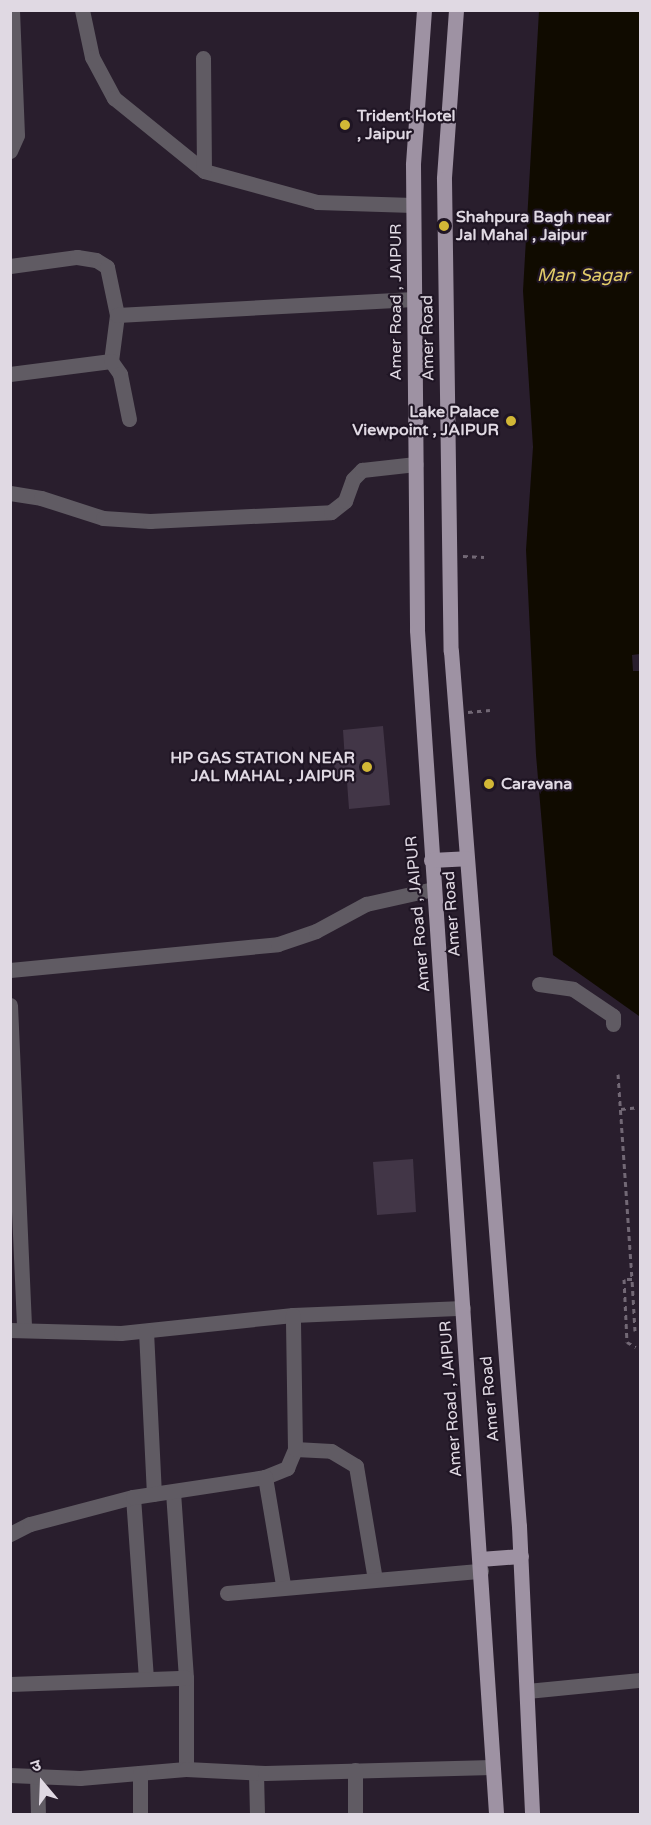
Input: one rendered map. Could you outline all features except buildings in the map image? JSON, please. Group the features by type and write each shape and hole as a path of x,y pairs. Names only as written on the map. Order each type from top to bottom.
{"main road":[{"name":"Amer Road , JAIPUR","path":"424,10 414,205 417,630 496,1815"},
{"name":"Amer Road","path":"456,10 444,191 455,712 521,1556 532,1815"},
{"path":"431,860 466,858"},
{"path":"480,1565 521,1556"}],"street":[{"path":"10,151 17,135 12,10"},
{"path":"82,10 92,57 114,98 204,171 317,202 414,205"},
{"path":"203,57 204,171"},
{"path":"10,266 77,257 96,260 107,267 117,315 111,361 120,374 129,419"},
{"path":"117,315 414,299"},
{"path":"10,374 111,361"},
{"path":"10,493 103,518 150,521 331,512 345,501 352,479 362,470 416,464"},
{"path":"10,970 278,944 316,931 366,904 434,889"},
{"path":"539,984 573,988 613,1016 613,1024"},
{"path":"10,1005 17,1330 146,1331 293,1315 463,1308"},
{"path":"10,1534 30,1524 134,1497 265,1478 287,1468 295,1449 293,1315"},
{"path":"146,1331 154,1494"},
{"path":"295,1449 332,1451 356,1466 375,1579"},
{"path":"265,1478 283,1585"},
{"path":"173,1492 186,1678 186,1769"},
{"path":"134,1497 147,1679"},
{"path":"227,1593 283,1585 375,1579 480,1565"},
{"path":"10,1684 186,1678"},
{"path":"527,1691 640,1680"},
{"path":"10,1775 37,1774 80,1778 186,1769 256,1773 492,1767"},
{"path":"355,1770 355,1815"},
{"path":"140,1773 140,1815"},
{"path":"256,1773 257,1815"},
{"path":"37,1774 38,1815"}],"path":[{"path":"450,556 484,557"},
{"path":"455,712 490,710"},
{"path":"618,1074 635,1331"},
{"path":"621,1109 640,1107"},
{"path":"632,1279 624,1279 627,1342 636,1347"}],"water":[{"name":"Man Sagar","path":"539,11 640,11 640,654 632,655 633,671 640,671 640,1032 639,1016 553,955 536,755 526,550 533,447 523,291"}],"place":[{"name":"Trident Hotel , Jaipur","path":"345,125"},
{"name":"Shahpura Bagh near Jal Mahal , Jaipur","path":"444,226"},
{"name":"Lake Palace Viewpoint , JAIPUR","path":"511,421"},
{"name":"HP GAS STATION NEAR JAL MAHAL , JAIPUR","path":"367,767"},
{"name":"Caravana","path":"489,784"}]}
